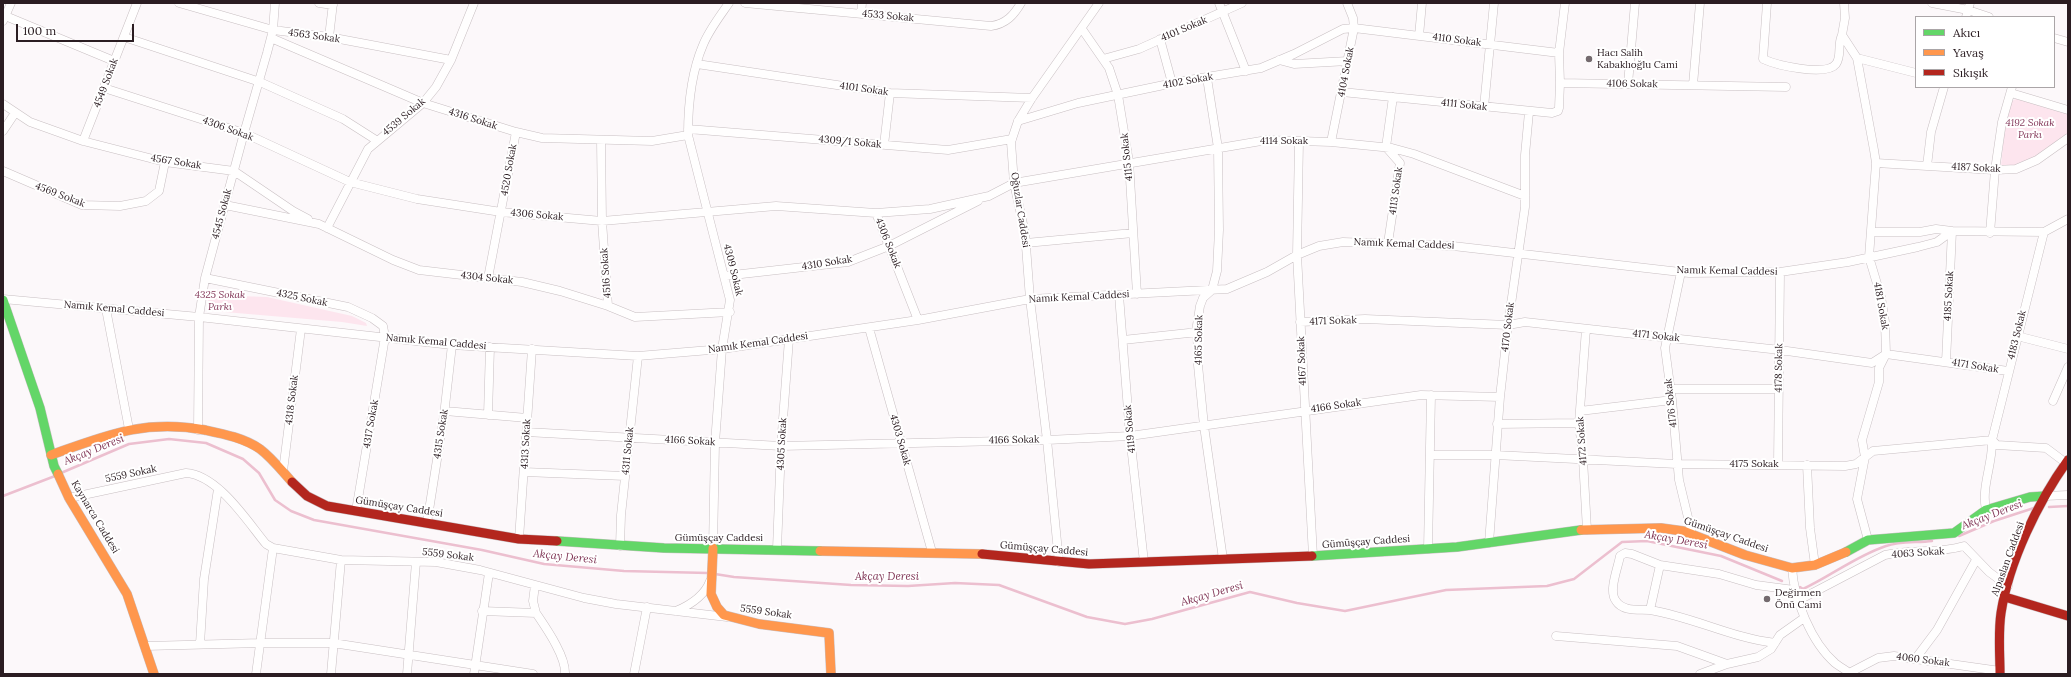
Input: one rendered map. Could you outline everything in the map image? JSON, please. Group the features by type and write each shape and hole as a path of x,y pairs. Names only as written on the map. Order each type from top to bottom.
{"street":[{"path":"11,3 4,18 114,61"},
{"name":"4549 Sokak","path":"83,141 137,3"},
{"name":"4563 Sokak","path":"180,3 272,34 330,37 451,60"},
{"name":"4545 Sokak","path":"198,430 199,317 205,278 244,133 260,82 272,34 275,3"},
{"path":"319,3 333,4 330,37"},
{"name":"4539 Sokak","path":"323,226 368,149 376,140 423,103 436,86 451,60 474,3"},
{"name":"4309 Sokak","path":"727,617 713,601 711,578 715,443 722,349 730,312 730,300 706,211 688,132 690,97 697,64 709,32 729,3"},
{"name":"4533 Sokak","path":"746,3 991,26 1004,22 1012,16 1021,3"},
{"path":"861,14 862,3"},
{"name":"Oğuzlar Caddesi","path":"1059,562 1047,440 1030,299 1026,243 1014,182 1012,139 1018,121 1032,98 1099,3"},
{"path":"1219,3 1246,71"},
{"name":"4101 Sokak","path":"1103,59 1139,48 1223,13 1242,3"},
{"name":"4104 Sokak","path":"1332,142 1354,28 1353,18 1347,3"},
{"path":"1419,36 1422,3"},
{"path":"1484,107 1494,3"},
{"path":"1560,83 1559,53 1565,3"},
{"path":"1628,84 1635,3"},
{"path":"1693,85 1700,3"},
{"path":"1767,3 1763,59 1775,65 1809,69 1827,69 1835,66 1839,59 1838,43 1842,35 1845,18 1844,3"},
{"path":"1932,3 1968,10 1986,16"},
{"name":"4110 Sokak","path":"1354,28 1559,53"},
{"name":"4102 Sokak","path":"1018,121 1078,103 1172,83 1261,68 1343,29 1354,28"},
{"name":"4115 Sokak","path":"1082,29 1108,68 1118,95 1129,162 1137,294"},
{"name":"4316 Sokak","path":"272,34 423,103 516,132 542,138 652,141 688,132"},
{"path":"1842,35 1857,58 1915,73"},
{"path":"124,37 260,82 343,119 376,140"},
{"path":"2055,38 2068,42"},
{"path":"1160,39 1172,83"},
{"name":"4181 Sokak","path":"1857,58 1876,163 1869,257 1881,297 1885,322 1886,354 1879,368 1879,382 1862,440 1865,457 1857,499 1868,540"},
{"path":"1279,60 1294,64 1348,61"},
{"name":"4101 Sokak","path":"697,64 890,93 1032,98"},
{"name":"4165 Sokak","path":"1207,78 1218,148 1219,230 1217,271 1212,290 1203,298 1200,306 1198,365 1204,426 1223,559"},
{"name":"4106 Sokak","path":"1560,83 1786,87"},
{"name":"4111 Sokak","path":"1342,92 1529,112 1552,113 1558,111 1560,83"},
{"name":"4306 Sokak","path":"104,88 244,133 350,182 417,199 501,212 602,221 776,206 876,213 918,320"},
{"path":"1927,166 1931,132 1944,88"},
{"path":"1990,233 1995,170 2002,122 2012,90 2068,110"},
{"path":"884,145 890,93"},
{"path":"1386,147 1393,97"},
{"name":"4567 Sokak","path":"3,104 30,122 83,141 165,162 234,170 293,211 323,226"},
{"name":"4170 Sokak","path":"1489,543 1500,397 1525,196 1525,155 1529,112"},
{"path":"3,131 15,113"},
{"name":"4520 Sokak","path":"488,278 516,132"},
{"name":"4309/1 Sokak","path":"688,132 948,150 1012,139"},
{"name":"4187 Sokak","path":"1876,163 1995,170 2016,169 2026,166 2068,138"},
{"name":"4516 Sokak","path":"601,140 602,221 608,306 635,317 730,312"},
{"name":"4114 Sokak","path":"1014,182 1267,140 1332,142 1386,147 1414,154 1525,196"},
{"name":"4167 Sokak","path":"1300,141 1297,255 1304,410 1313,556"},
{"name":"4113 Sokak","path":"1386,147 1400,163 1388,243"},
{"name":"4569 Sokak","path":"3,171 82,205 120,206 146,201 159,191 165,162"},
{"name":"4310 Sokak","path":"724,276 848,262 889,246 1014,182"},
{"name":"4310 Sokak","path":"876,213 930,208 988,196"},
{"path":"225,205 323,226"},
{"path":"1871,232 1920,232 1936,229 1990,233 2044,232 2068,219"},
{"name":"4304 Sokak","path":"323,226 367,248 419,270 450,275 522,282 560,290 608,306"},
{"name":"Namık Kemal Caddesi","path":"3,300 199,317 452,345 638,356 722,349 868,328 1030,299 1228,289 1267,272 1297,255 1331,243 1358,242 1453,246 1681,272 1780,272 1848,262 1937,242 1952,231"},
{"name":"4185 Sokak","path":"1946,362 1952,231"},
{"name":"4183 Sokak","path":"1986,510 1983,495 1992,455 1992,440 2008,371 2044,232"},
{"path":"1026,243 1133,233"},
{"name":"4176 Sokak","path":"1681,272 1665,348 1671,389 1679,480 1692,534"},
{"name":"4178 Sokak","path":"1778,464 1780,272"},
{"name":"4325 Sokak","path":"205,278 348,307 380,323 384,330 385,337"},
{"name":"4119 Sokak","path":"1119,295 1130,436 1144,562"},
{"name":"Kaynarca Caddesi","path":"3,300 22,351 40,408 56,471 69,498 122,584 146,646 154,674"},
{"path":"106,308 128,429"},
{"name":"4171 Sokak","path":"1300,322 1365,319 1508,325 1525,322 1780,350 1872,363 1886,354 2008,371"},
{"name":"4303 Sokak","path":"868,328 932,552"},
{"name":"4318 Sokak","path":"283,471 300,329"},
{"name":"4172 Sokak","path":"1586,329 1579,423 1583,459 1587,530"},
{"path":"1123,340 1198,332"},
{"path":"2017,336 2068,349"},
{"name":"4317 Sokak","path":"356,511 385,337"},
{"name":"4305 Sokak","path":"777,549 781,446 789,339"},
{"name":"4315 Sokak","path":"427,523 445,411 452,345"},
{"path":"488,415 490,347"},
{"name":"4313 Sokak","path":"519,539 532,349"},
{"name":"4311 Sokak","path":"620,546 625,476 638,356"},
{"path":"2054,401 2068,367"},
{"path":"1671,389 1778,389"},
{"path":"1428,549 1431,395"},
{"name":"4166 Sokak","path":"526,432 781,446 901,442 1047,440 1130,436 1304,410 1431,395 1500,397"},
{"path":"1580,411 1672,400"},
{"path":"445,411 527,418"},
{"path":"1498,424 1579,423"},
{"name":"Gümüşçay Caddesi","path":"51,455 128,429 164,426 224,433 245,440 266,454 302,492 316,502 356,511 519,539 620,546 966,553 1089,564 1313,556 1428,549 1489,543 1587,530 1661,528 1692,534 1745,555 1792,568 1815,565 1851,550 1868,540 1954,533 1986,510 2030,497 2045,496"},
{"name":"4175 Sokak","path":"1431,455 1495,455 1678,464 1846,466 1856,464 1873,451 1992,440 1997,445 2046,448 2067,462"},
{"name":"Alpaslan Caddesi","path":"2000,672 2002,609 2008,586 2045,496 2067,462"},
{"path":"1807,465 1810,528 1815,565"},
{"path":"524,472 625,476"},
{"name":"5559 Sokak","path":"69,498 186,473 200,476 218,489 266,544 272,548 341,560 436,562 489,573 584,598 647,608 727,617 759,624 829,633 830,674"},
{"path":"200,644 204,579 218,489"},
{"path":"2045,496 2068,495"},
{"name":"4063 Sokak","path":"1799,600 1885,555 1899,552 1945,551 1964,546 1976,560 2008,586"},
{"path":"256,674 272,548"},
{"path":"1775,643 1755,641 1650,610 1630,610 1617,604 1613,597 1613,588 1620,556 1632,554 1660,565 1719,574 1756,585 1794,590"},
{"path":"331,674 341,560"},
{"path":"1916,658 1937,630 1976,560"},
{"path":"407,674 407,655 416,562"},
{"path":"1650,610 1660,565"},
{"path":"1792,568 1794,590 1799,600 1804,618 1834,663 1850,673"},
{"path":"474,670 489,573"},
{"name":"4309 Sokak","path":"675,611 697,599 706,588 711,578"},
{"path":"535,585 533,601 536,613 556,646 566,669 566,674"},
{"path":"2005,597 2068,616"},
{"path":"634,674 647,608"},
{"path":"482,611 536,613"},
{"path":"1700,674 1727,664 1758,658 1771,650 1780,635 1804,618"},
{"path":"1556,636 1677,646 1727,664"},
{"path":"146,646 333,643 407,655 474,670 533,674"},
{"name":"4060 Sokak","path":"1850,673 1878,658 1894,656 1916,658 2000,672"}],"green space":[{"name":"4192 Sokak Parkı","path":"2017,98 2068,113 2068,134 2033,158 2019,165 2001,166 2005,124 2012,101"},
{"name":"4325 Sokak Parkı","path":"213,289 239,296 267,297 352,316 366,323 367,326 342,322 213,311 211,310 208,300"}],"waterway":[{"name":"Akçay Deresi","path":"61,473 129,444 169,439 206,443 243,459 259,473 275,500 291,511 314,520 482,550 544,564 624,571 708,573"},
{"name":"Akçay Deresi","path":"3,496 55,476"},
{"name":"Akçay Deresi","path":"2049,507 2068,506"},
{"name":"Akçay Deresi","path":"1959,536 1994,521 2034,508"},
{"name":"Akçay Deresi","path":"715,574 734,577 851,585 908,586 955,583 999,585 1087,617 1125,624 1152,619 1250,592 1297,603 1345,611 1446,590 1547,586 1574,579 1622,542 1647,541 1721,556 1782,581"},
{"name":"Akçay Deresi","path":"1800,587 1803,589 1864,555 1891,544 1932,541"}],"traffic: fast":[{"path":"3,300 40,408 54,466 58,474"},
{"path":"1846,552 1868,540 1954,533 1986,510 2030,497 2045,496"},
{"path":"1312,556 1457,547 1581,530"},
{"path":"557,541 664,548 820,551"}],"traffic: slow":[{"path":"51,455 90,441 126,431 164,426 183,427 227,435 254,445 269,456 292,482"},
{"path":"58,474 69,498 127,594 154,674"},
{"path":"1581,530 1661,528 1683,531 1745,555 1792,568 1815,565 1846,552"},
{"path":"713,548 711,594 717,607 724,615 759,624 829,633 831,674"},
{"path":"820,551 982,554"}],"traffic: jam":[{"path":"2000,674 2000,621 2005,593 2011,573 2026,533 2036,513 2046,494 2068,460"},
{"path":"292,482 307,496 327,506 519,539 557,541"},
{"path":"982,554 1089,564 1312,556"},
{"path":"2005,597 2068,616"}],"place":[{"name":"Hacı Salih Kabaklıoğlu Cami","path":"1589,59"},
{"name":"Değirmen Önü Cami","path":"1767,599"}]}
